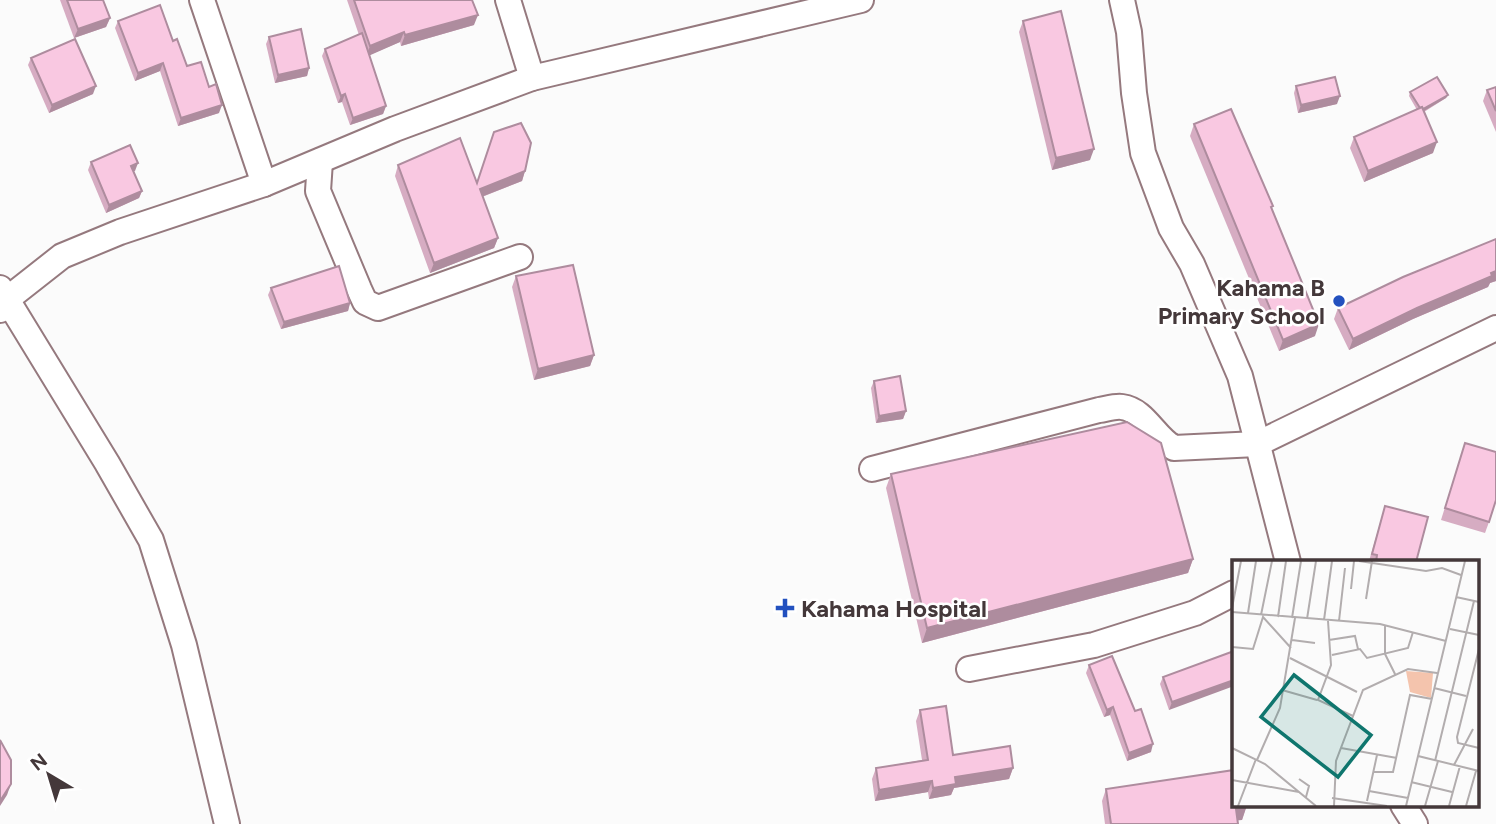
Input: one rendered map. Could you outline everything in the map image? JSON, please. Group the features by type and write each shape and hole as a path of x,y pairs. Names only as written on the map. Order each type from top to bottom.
{"street":[{"path":"202,0 264,184"},
{"path":"508,0 531,78"},
{"path":"227,824 184,645 150,540 107,463 2,299 62,256 120,233 264,184 395,129 531,78 861,0"},
{"path":"1122,0 1129,32 1143,153 1171,229 1192,264 1236,365 1287,560"},
{"path":"320,161 318,191 365,302 379,308 520,257"},
{"path":"872,469 1099,410 1121,407 1136,412 1174,448 1256,444 1496,328"},
{"path":"969,669 1094,645 1195,613 1232,594"},
{"path":"1404,806 1415,824"}],"building":[{"path":"67,0 103,0 110,18 78,29"},
{"path":"354,0 472,0 478,15 405,35 404,32 370,46"},
{"path":"160,5 173,41 177,39 187,66 201,62 209,87 216,84 222,105 181,118 163,63 138,73 118,21"},
{"path":"1061,11 1094,149 1056,158 1023,21"},
{"path":"301,29 309,68 278,75 269,37"},
{"path":"362,33 386,106 353,118 345,94 341,96 325,49"},
{"path":"75,39 96,86 52,105 31,58"},
{"path":"1335,77 1340,96 1301,105 1296,86"},
{"path":"1437,77 1448,95 1423,109 1420,108 1410,92"},
{"path":"1496,87 1496,111 1487,90"},
{"path":"1422,107 1437,142 1368,171 1354,137"},
{"path":"1231,109 1273,206 1271,207 1319,324 1283,340 1194,124"},
{"path":"521,123 531,143 525,171 480,189 498,238 434,263 398,165 460,138 477,183 494,132"},
{"path":"130,145 138,163 131,166 142,191 109,205 91,162"},
{"path":"1496,239 1496,271 1491,273 1492,276 1353,339 1338,308 1403,277"},
{"path":"573,265 594,355 538,369 516,276"},
{"path":"339,266 350,303 284,322 271,288"},
{"path":"900,376 906,411 879,416 874,381"},
{"path":"1127,422 1161,443 1193,559 927,628 891,474"},
{"path":"1465,443 1496,452 1496,500 1489,522 1445,508"},
{"path":"1385,506 1428,517 1417,560 1376,560 1377,555 1372,554"},
{"path":"1232,652 1232,681 1172,702 1163,677"},
{"path":"1112,656 1135,711 1141,709 1153,744 1129,753 1113,707 1107,710 1089,665"},
{"path":"946,706 953,755 1010,746 1013,768 955,777 956,784 933,788 932,781 879,790 876,768 928,760 920,710"},
{"path":"0,740 11,760 11,784 0,801"},
{"path":"1232,770 1232,806 1246,807 1236,809 1238,824 1111,824 1106,789"}],"place":[{"name":"Kahama B Primary School","path":"1339,301"},
{"name":"Kahama Hospital","path":"785,608"}]}
